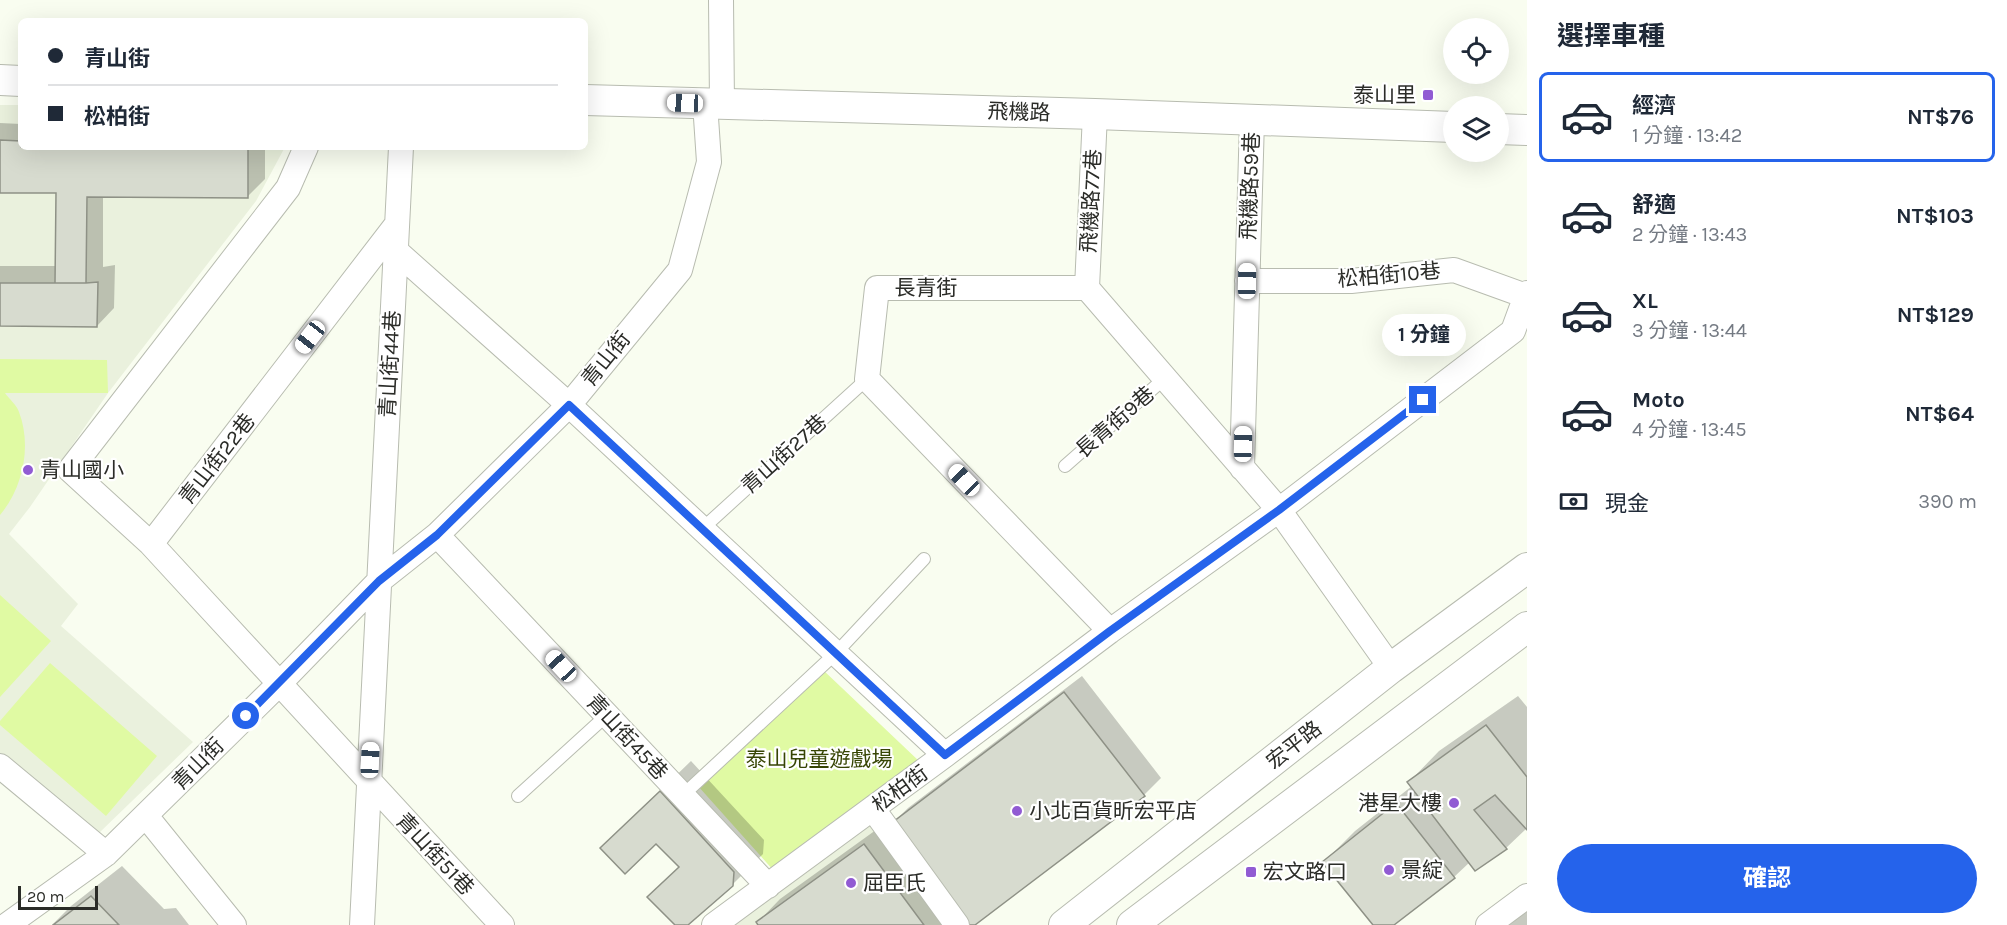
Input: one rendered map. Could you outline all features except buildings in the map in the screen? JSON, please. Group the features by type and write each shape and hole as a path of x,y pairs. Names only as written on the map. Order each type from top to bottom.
{"street":[{"name":"青山街","path":"7,925 106,854 280,683 379,581 437,535 569,405 680,270 709,162 721,0"},
{"path":"0,80 18,81"},
{"name":"飛機路","path":"588,100 1095,114 1443,127"},
{"name":"飛機路77巷","path":"1087,288 1095,114"},
{"name":"飛機路59巷","path":"1242,468 1252,120"},
{"path":"1509,129 1527,130"},
{"path":"280,683 151,544 70,470 288,188 305,150"},
{"name":"青山街44巷","path":"369,783 401,150"},
{"name":"青山街22巷","path":"151,544 397,224"},
{"path":"396,251 569,405 945,755"},
{"name":"松柏街10巷","path":"1247,281 1351,281 1454,270 1526,294"},
{"name":"長青街","path":"867,379 877,288 1087,288"},
{"path":"1087,288 1279,510 1391,668"},
{"name":"松柏街","path":"714,925 1110,631 1279,510 1513,331 1526,294"},
{"path":"867,379 1110,631"},
{"name":"青山街45巷","path":"437,535 768,886"},
{"name":"宏平路","path":"1071,923 1391,668 1527,568"},
{"path":"1132,925 1527,627"},
{"name":"青山街51巷","path":"280,683 369,783 502,925"},
{"path":"0,766 106,854"},
{"name":"青山街51巷","path":"362,925 369,783"},
{"path":"873,809 957,925"},
{"path":"146,816 234,925"},
{"path":"1488,925 1527,896"}],"lane":[{"name":"長青街9巷","path":"1065,466 1165,378"},
{"name":"青山街27巷","path":"702,529 867,379"},
{"path":"682,796 836,653 924,559"},
{"path":"518,796 607,715"}],"shaded area":[{"name":"青山國小","path":"0,105 18,105 18,150 283,150 256,201 108,393 9,534 78,604 61,626 193,742 99,833 0,754"},
{"path":"873,809 957,925 716,925"}],"green space":[{"path":"0,359 107,360 108,393 5,393 19,412 23,425 25,452 20,480 0,515"},
{"path":"0,595 51,641 0,697"},
{"path":"50,663 157,756 106,816 0,725 0,721"},
{"name":"泰山兒童遊戲場","path":"822,669 920,762 774,871 698,786"}],"place":[{"name":"泰山里","path":"1428,95"},
{"name":"青山國小","path":"28,470"},
{"name":"港星大樓","path":"1454,803"},
{"name":"小北百貨昕宏平店","path":"1017,811"},
{"name":"景綻","path":"1389,870"},
{"name":"宏文路口","path":"1251,872"},
{"name":"屈臣氏","path":"851,883"}],"route":[{"path":"246,716 379,581 437,535 569,405 945,755 1110,631 1279,510 1423,400"}]}
